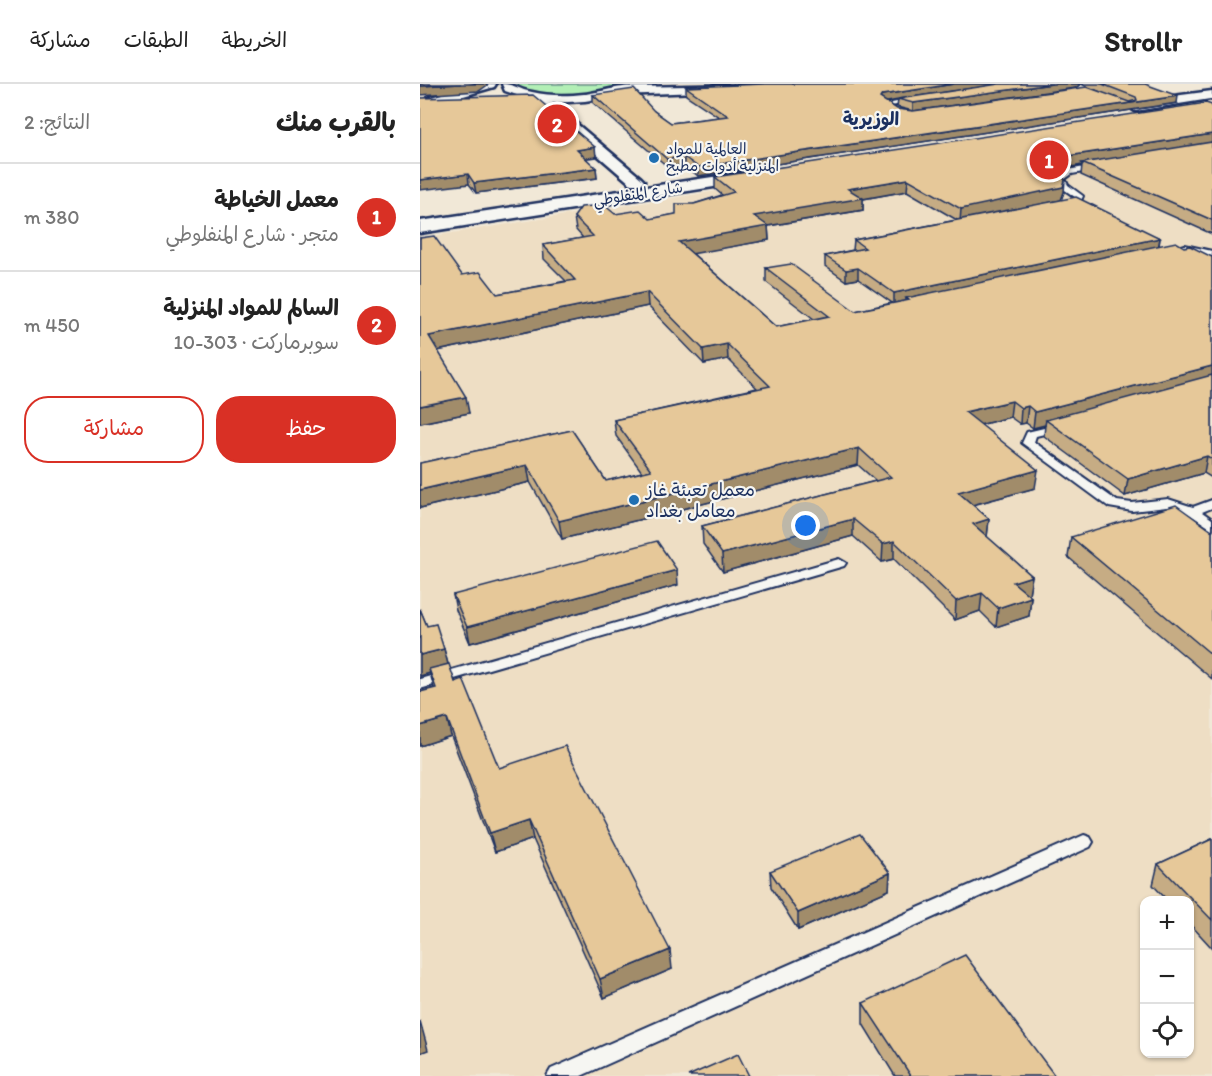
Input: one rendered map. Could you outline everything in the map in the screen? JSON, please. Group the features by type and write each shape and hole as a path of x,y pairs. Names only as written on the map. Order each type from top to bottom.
{"street":[{"path":"619,92 634,84"},
{"path":"426,101 498,91 533,96 579,98 619,92 801,84"},
{"path":"1155,88 1182,91 1210,102"},
{"path":"1182,91 1122,113 1210,102"},
{"path":"533,96 564,117 636,181"},
{"path":"564,117 579,98"},
{"name":"شارع المنفلوطي","path":"420,227 772,167"},
{"name":"شارع المنفلوطي","path":"420,214 636,181 731,173"}],"lane":[{"path":"900,114 885,105 919,99"},
{"path":"1058,207 1077,201 1078,196 1065,186 1061,178 1070,172 1105,166"},
{"path":"1175,250 1186,248 1212,254"},
{"path":"1076,422 1031,435 1028,443 1113,504 1132,507 1168,503 1192,511 1212,525"},
{"path":"1192,511 1212,504"},
{"path":"420,684 839,563"},
{"path":"558,1076 1084,842"}],"shaded area":[{"path":"1212,113 1212,1076 420,1076 420,238"}],"green space":[{"path":"517,84 625,84 600,93 561,96 521,90"}],"building":[{"path":"420,84 461,84 420,86"},
{"path":"765,84 954,84 882,95 880,98 897,109 913,111 1087,87 1129,102 1137,100 1136,97 1102,84 1145,84 1178,96 698,167 684,157 667,159 593,95 634,89 654,111 671,123 728,116 686,87"},
{"path":"999,84 1052,84 913,103 898,99"},
{"path":"533,95 595,147 577,150 596,168 474,183 468,174 420,180 420,98"},
{"path":"1206,103 1212,105 1212,134 1068,156 1056,165 1065,180 1063,187 961,209 908,179 848,189 863,198 754,216 768,226 679,242 776,327 829,316 766,268 791,264 855,311 909,300 906,298 1176,242 1212,257 1212,366 1035,412 1028,406 1021,408 1012,401 965,412 1038,470 958,492 989,519 973,524 1032,576 1013,582 1031,597 998,608 982,593 956,601 894,541 883,544 853,519 722,554 702,526 891,477 859,448 559,521 527,465 420,490 420,463 572,430 606,481 651,470 614,420 770,386 727,344 703,349 647,292 429,336 466,397 420,406 420,238 434,236 462,275 480,272 497,294 575,280 543,245 593,236 574,217 581,207 604,205 615,214 640,210 650,219 676,214 676,204 694,204 734,192 715,177"},
{"path":"1212,142 1212,220 1082,163"},
{"path":"1076,197 1160,238 894,293 858,268 846,270 825,256 865,248 854,240"},
{"path":"1212,375 1212,459 1207,456 1128,479 1046,420"},
{"path":"1176,505 1212,531 1212,655 1071,537"},
{"path":"657,541 677,570 467,627 453,595"},
{"path":"420,609 427,626 436,624 444,649 420,655"},
{"path":"449,664 455,682 463,679 499,768 565,746 670,950 600,979 529,820 490,833 447,718 420,726 420,692 436,688 429,669"},
{"path":"860,834 890,873 798,913 770,871"},
{"path":"1212,839 1212,920 1194,901 1194,896 1189,896 1158,864"},
{"path":"965,955 1055,1076 911,1076 863,1003"},
{"path":"738,1054 749,1076 688,1076"}],"place":[{"name":"السالم للمواد المنزلية","path":"557,124"},
{"name":"العالمية للمواد المنزلية أدوات مطبخ","path":"654,158"},
{"name":"معمل الخياطة","path":"1049,160"},
{"name":"معمل تعبئة غاز معامل بغداد","path":"634,500"}],"district":[{"name":"الوزيرية","path":"871,119"}]}
